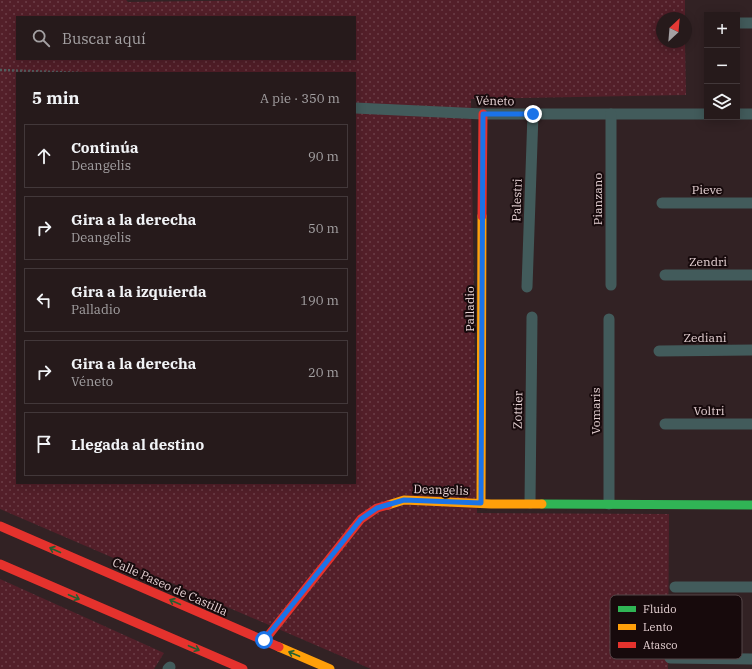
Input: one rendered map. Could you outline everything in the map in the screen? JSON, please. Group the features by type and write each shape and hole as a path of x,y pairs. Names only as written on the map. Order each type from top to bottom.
{"street":[{"path":"740,23 752,23"},
{"name":"Véneto","path":"356,108 483,114 704,114"},
{"name":"Palladio","path":"481,503 483,114"},
{"name":"Palestri","path":"527,287 533,114"},
{"name":"Pianzano","path":"611,114 611,285"},
{"path":"740,114 752,114"},
{"name":"Pieve","path":"662,203 752,203"},
{"name":"Zendri","path":"665,275 752,275"},
{"name":"Zottier","path":"530,503 532,317"},
{"name":"Vomaris","path":"609,319 609,504"},
{"name":"Zediani","path":"659,351 752,350"},
{"name":"Voltri","path":"665,424 752,424"},
{"name":"Deangelis","path":"264,640 361,519 377,508 404,500 481,503 752,505"},
{"name":"Calle Paseo de Castilla","path":"0,526 330,669"},
{"path":"0,564 243,669"},
{"path":"675,588 752,587"},
{"path":"742,659 752,659"}],"path":[{"path":"0,70 55,72"}],"shaded area":[{"path":"0,0 126,0 128,2 269,0 685,0 685,12 656,12 656,48 685,48 686,95 471,99 477,513 669,514 668,595 610,595 610,659 668,659 668,669 371,669 0,509"},
{"path":"0,579 164,653 154,669 0,669"}],"traffic: fast":[{"path":"542,504 752,505"}],"traffic: slow":[{"path":"481,503 482,216"},
{"path":"388,505 404,500 491,504 542,504"},
{"path":"279,647 330,669"}],"traffic: jam":[{"path":"482,216 483,114"},
{"path":"264,641 361,519 377,508 388,505"},
{"path":"0,526 279,647"},
{"path":"0,564 243,669"}],"route":[{"path":"264,640 361,519 377,508 404,500 481,503 483,114 533,114"}]}
